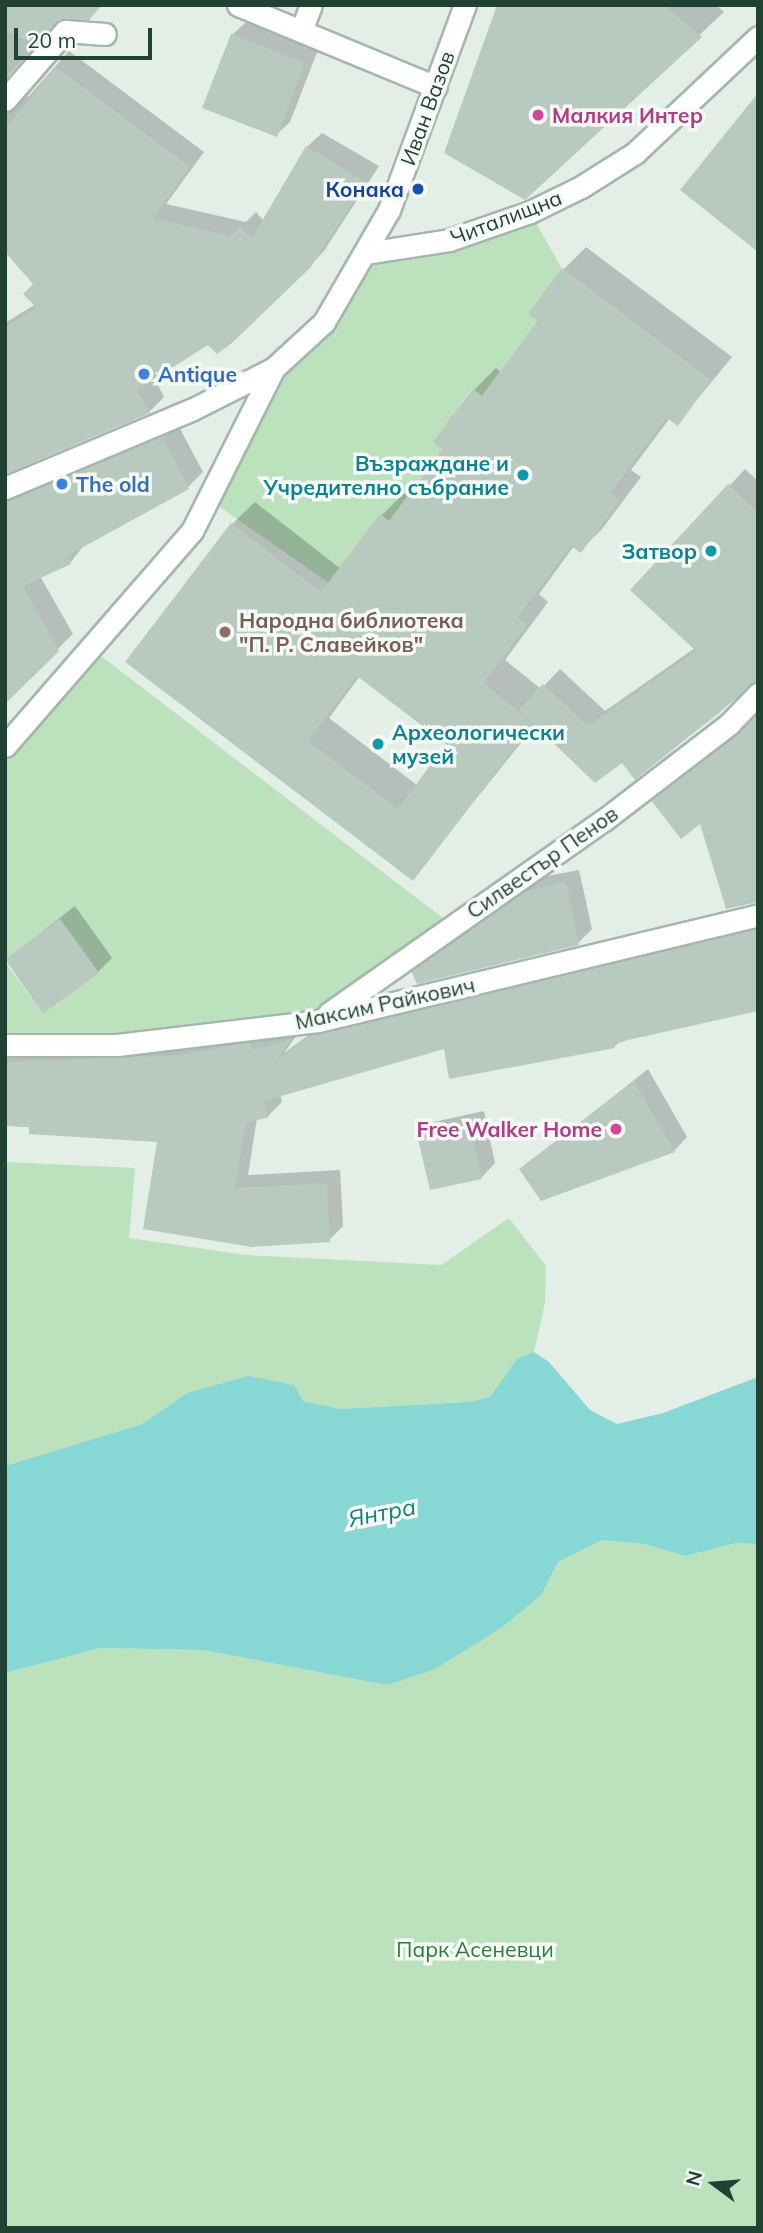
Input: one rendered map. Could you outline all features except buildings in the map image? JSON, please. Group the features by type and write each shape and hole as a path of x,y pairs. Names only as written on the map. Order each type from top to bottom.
{"street":[{"path":"238,5 436,87"},
{"path":"301,31 311,5"},
{"name":"Иван Вазов","path":"274,368 324,322 366,253 388,210 465,5"},
{"path":"5,100 65,30 105,34"},
{"name":"Читалищна","path":"366,253 449,240 530,212 582,187 635,153 758,37"},
{"path":"5,488 191,410 274,368"},
{"path":"5,746 192,531 274,368"},
{"name":"Силвестър Пенов","path":"318,1021 604,820 729,724 758,694"},
{"name":"Максим Райкович","path":"5,1045 117,1045 318,1021 758,915"}],"green space":[{"path":"530,212 562,269 528,314 537,321 482,396 472,389 433,442 442,450 389,521 380,515 329,583 207,498 274,368 366,253"},
{"path":"92,649 453,926 318,1021 5,1045 5,962 43,1014 99,973 60,919 5,959 5,746"},
{"path":"5,1162 135,1168 129,1238 246,1255 441,1265 509,1218 546,1266 545,1303 534,1352 517,1359 490,1397 468,1402 340,1409 303,1401 187,1393 142,1424 5,1466"},
{"name":"Парк Асеневци","path":"602,1540 644,1544 684,1556 736,1543 758,1544 758,2228 5,2228 5,1673 100,1648 203,1650 387,1685 542,1594 558,1562"}],"water":[{"name":"Янтра","path":"534,1352 549,1362 590,1410 617,1424 663,1413 758,1377 758,1544 736,1543 685,1556 644,1544 602,1540 558,1562 542,1594 501,1628 435,1669 387,1685 203,1650 100,1648 5,1673 5,1466 142,1424 187,1393 249,1376 294,1385 303,1401 340,1409 468,1402 490,1397 517,1359"}],"place":[{"name":"Малкия Интер","path":"538,115"},
{"name":"Конака","path":"418,189"},
{"name":"Antique","path":"144,374"},
{"name":"Възраждане и Учредително събрание","path":"523,475"},
{"name":"The old","path":"62,484"},
{"name":"Затвор","path":"711,551"},
{"name":"Народна библиотека \"П. Р. Славейков\"","path":"225,632"},
{"name":"Археологически музей","path":"378,744"},
{"name":"Free Walker Home","path":"616,1129"}]}
